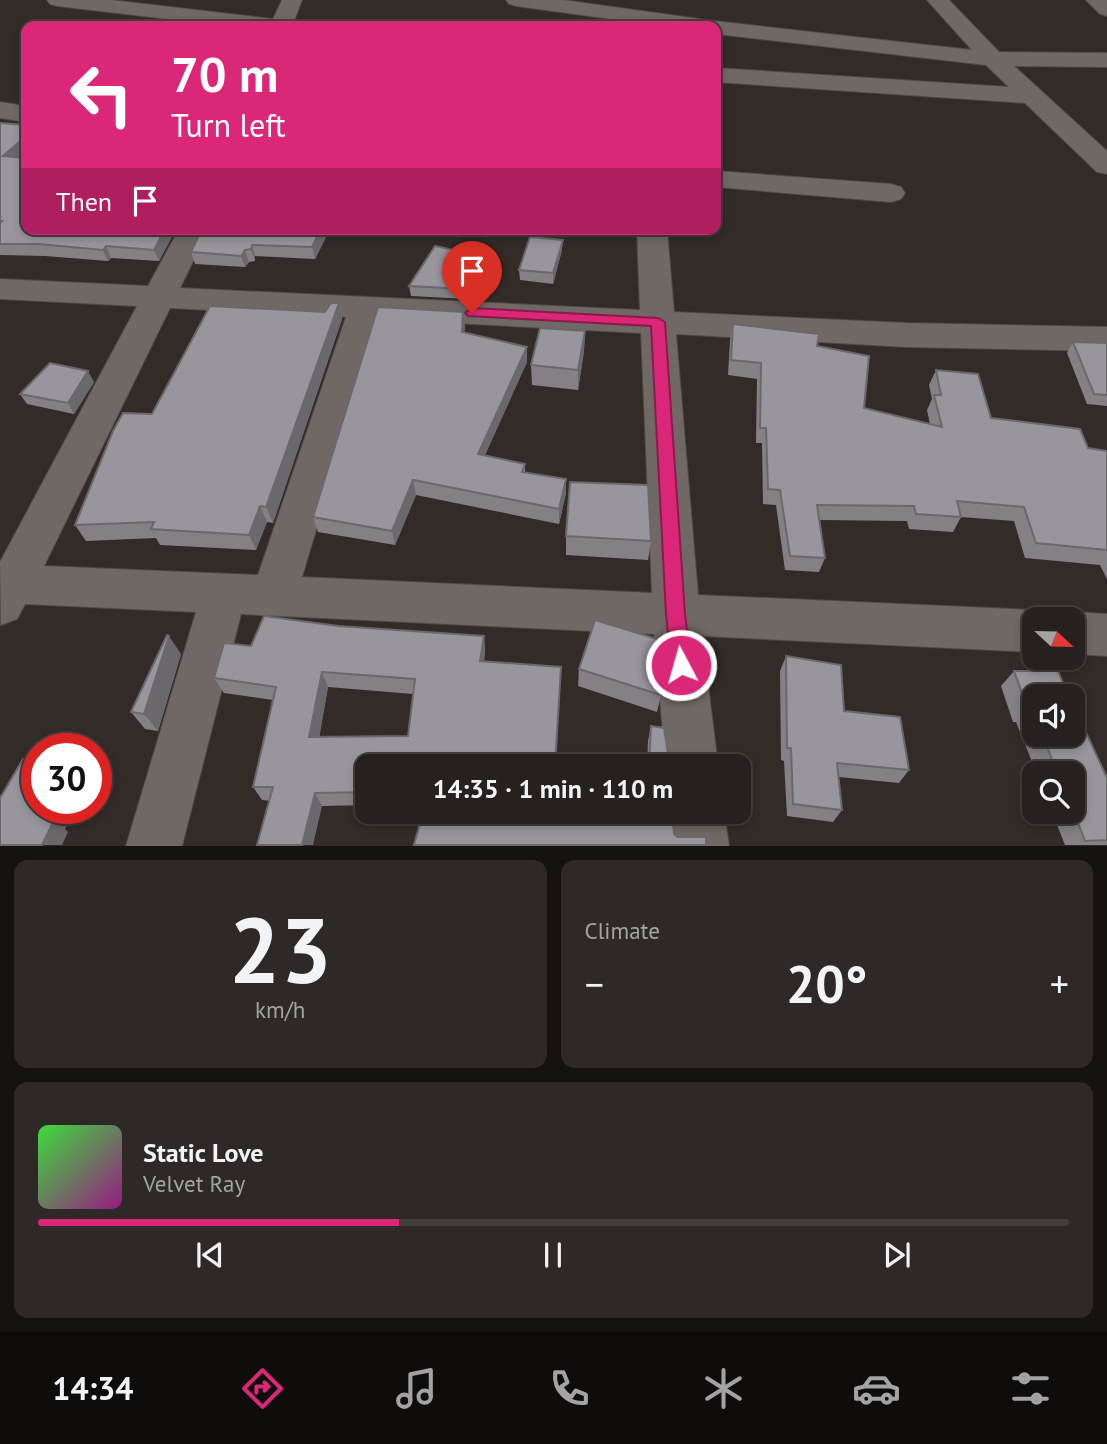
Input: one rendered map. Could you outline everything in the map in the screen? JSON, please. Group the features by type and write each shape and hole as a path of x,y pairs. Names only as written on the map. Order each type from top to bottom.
{"street":[{"path":"57,0 238,21"},
{"path":"283,21 292,0"},
{"path":"516,0 663,21"},
{"path":"937,0 993,59 1107,166"},
{"path":"1097,0 1107,10"},
{"path":"721,28 993,59 1107,61"},
{"path":"721,75 1033,96"},
{"path":"0,110 21,113"},
{"path":"721,179 891,193"},
{"path":"191,235 4,591 224,593 1022,630"},
{"path":"652,235 676,614 691,754"},
{"path":"0,289 907,335 1107,340"},
{"path":"274,595 366,307"},
{"path":"154,845 224,593"},
{"path":"1085,634 1107,635"},
{"path":"698,824 701,845"}],"building":[{"path":"0,123 21,125 21,140 3,156 21,158 21,235 162,235 154,250 106,246 103,250 39,244 0,244"},
{"path":"199,235 318,235 312,247 252,245 251,249 245,250 241,256 191,252"},
{"path":"530,237 563,240 553,273 519,270"},
{"path":"435,246 473,254 468,289 409,286"},
{"path":"331,303 339,303 266,507 260,506 249,535 151,529 154,522 75,525 113,431 123,413 152,414 210,306 325,312"},
{"path":"378,307 463,312 462,332 527,347 478,454 525,464 522,472 566,479 559,509 413,480 392,531 313,517"},
{"path":"733,324 819,334 817,346 869,356 864,408 942,427 934,395 941,395 936,370 978,374 991,418 1080,429 1088,448 1107,451 1107,550 1036,543 1024,507 957,501 961,517 916,514 914,506 817,505 825,558 790,556 780,490 768,489 766,428 760,428 761,363 731,360"},
{"path":"540,328 585,331 578,370 531,365"},
{"path":"1073,342 1107,343 1107,395 1094,394"},
{"path":"50,363 88,371 68,403 20,394"},
{"path":"570,482 648,485 651,541 566,536"},
{"path":"264,616 338,626 484,636 480,661 561,667 556,754 355,754 355,792 315,793 302,845 257,845 273,787 253,787 276,687 214,678 224,643 251,646","holes":["322,672 415,679 408,736 309,737"]},
{"path":"595,620 657,639 661,695 579,669"},
{"path":"167,635 169,636 144,714 131,712"},
{"path":"786,656 841,665 844,711 900,717 909,770 837,763 842,810 793,804 791,748 787,748"},
{"path":"1014,671 1058,671 1063,684 1022,684 1022,693"},
{"path":"651,726 664,728 668,754 650,754"},
{"path":"1085,730 1107,778 1107,840 1085,841 1078,824 1085,824 1085,761 1053,761 1047,747 1085,747"},
{"path":"21,762 21,824 52,824 42,845 0,845 0,798"},
{"path":"420,824 673,824 677,837 706,837 706,845 414,845"}],"route":[{"path":"472,313 658,322 681,665"}]}
